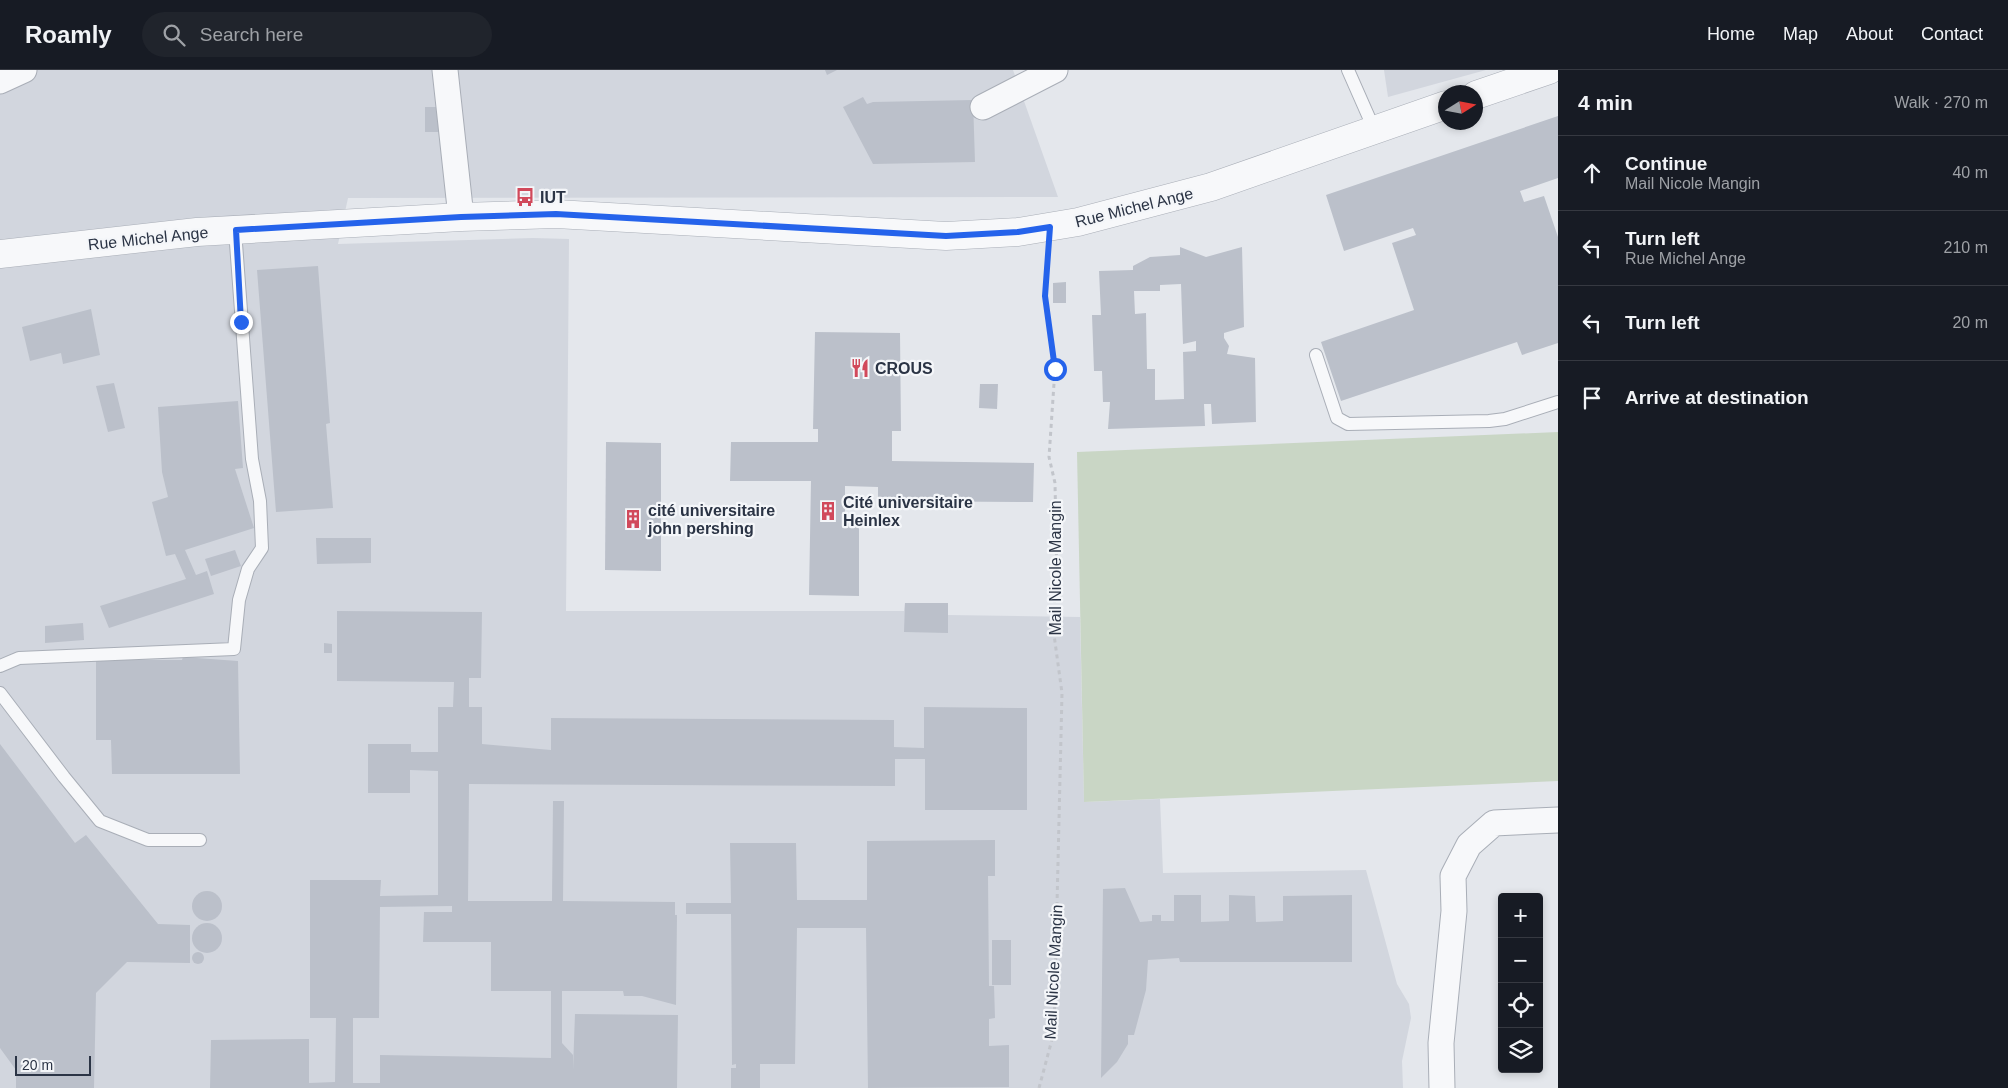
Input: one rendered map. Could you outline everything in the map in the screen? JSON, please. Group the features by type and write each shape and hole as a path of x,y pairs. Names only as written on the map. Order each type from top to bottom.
{"street":[{"path":"0,80 24,70"},
{"path":"445,70 461,217"},
{"path":"983,107 1055,70"},
{"path":"1483,93 1548,70"},
{"name":"Rue Michel Ange","path":"0,254 197,232 461,217 585,215 946,236 1018,232 1078,222 1212,187 1438,108"},
{"path":"1442,1088 1442,1043 1454,911 1453,876 1469,845 1494,823 1558,820"}],"lane":[{"path":"1348,70 1374,129"},
{"path":"0,666 19,658 234,649 239,600 248,570 262,548 260,501 252,459 236,230"},
{"path":"1316,354 1337,418 1348,424 1489,421 1505,419 1558,402"},
{"path":"0,693 100,821 148,840 200,840"}],"path":[{"name":"Mail Nicole Mangin","path":"1039,1088 1054,1032 1062,693 1052,620 1057,584 1055,483 1049,457 1055,369 1045,296 1050,227"}],"shaded area":[{"path":"0,70 1013,70 1058,197 348,198 338,244 533,238 569,239 566,611 904,611 905,603 948,603 948,615 1080,617 1084,802 1160,799 1163,873 1366,870 1397,984 1409,1004 1411,1018 1402,1061 1403,1088 0,1088"},
{"path":"1384,70 1486,70 1388,97"}],"green space":[{"path":"1558,432 1558,781 1084,802 1077,452"}],"building":[{"path":"825,70 837,70 827,75"},
{"path":"863,97 867,104 873,102 973,100 975,162 873,164 843,107"},
{"path":"425,107 443,107 442,132 425,132"},
{"path":"1558,116 1558,178 1520,191 1524,202 1544,196 1558,237 1558,343 1522,355 1517,342 1341,401 1321,342 1414,310 1392,243 1416,235 1413,228 1344,251 1326,195"},
{"path":"1180,247 1206,257 1242,247 1244,327 1224,333 1224,338 1229,346 1227,354 1255,358 1256,422 1212,424 1211,404 1204,404 1205,426 1108,429 1110,402 1103,402 1102,371 1094,371 1092,315 1101,315 1099,271 1133,270 1133,266 1150,257 1180,255","holes":["1181,284 1183,344 1196,341 1196,351 1183,352 1184,399 1155,400 1155,369 1147,369 1146,313 1135,314 1134,291 1160,291 1160,285"]},
{"path":"318,266 330,423 326,424 333,508 276,512 257,270"},
{"path":"1066,282 1066,303 1053,303 1053,283"},
{"path":"91,309 100,355 63,364 61,353 30,361 22,327"},
{"name":"Cité universitaire Heinlex","path":"815,332 900,333 901,431 892,431 892,461 1034,463 1033,502 878,501 878,487 845,486 845,519 859,520 859,596 809,595 811,481 730,481 731,442 818,442 818,429 813,429"},
{"path":"114,383 125,428 108,432 96,386"},
{"path":"980,384 998,384 997,409 979,408"},
{"path":"238,401 243,468 235,469 254,528 185,550 196,575 207,571 214,594 109,628 100,606 186,579 175,554 166,556 152,502 168,497 162,472 158,407"},
{"name":"cité universitaire john pershing","path":"606,442 661,443 661,571 605,570"},
{"path":"316,538 371,538 371,563 317,564"},
{"path":"235,550 241,566 211,576 205,559"},
{"path":"905,603 948,603 948,633 904,632"},
{"path":"337,611 482,612 481,678 469,678 469,707 482,707 482,744 551,750 551,718 894,720 894,747 924,748 924,707 1027,708 1027,810 925,810 925,759 895,759 895,786 469,784 468,901 552,901 553,801 564,801 563,901 675,902 675,915 677,915 676,1005 642,996 624,996 623,991 562,991 562,1043 573,1055 573,1070 575,1014 678,1015 677,1088 210,1088 211,1040 309,1039 309,1083 335,1082 336,1018 310,1018 310,880 381,880 380,896 438,895 438,771 410,770 410,793 368,793 368,744 411,744 411,752 438,752 438,707 453,707 454,682 337,681","holes":["452,906 452,912 424,912 423,942 491,942 491,991 551,991 551,1058 380,1055 380,1083 353,1083 353,1018 379,1018 380,907"]},
{"path":"83,623 84,640 45,643 45,626"},
{"path":"324,643 332,644 332,653 324,653"},
{"path":"183,657 238,661 240,774 112,774 111,740 96,740 96,660 182,660"},
{"path":"0,744 75,843 86,835 158,924 190,925 190,963 127,962 96,993 94,1088 16,1088 16,1070 0,1048"},
{"path":"995,840 995,876 988,876 989,986 994,986 995,1018 989,1019 989,1046 1009,1045 1009,1087 868,1088 866,928 797,928 795,1064 760,1064 760,1088 731,1088 731,1068 736,1068 736,1064 732,1065 731,914 686,914 686,903 731,903 730,843 796,843 797,900 867,900 867,841"},
{"path":"1125,888 1140,922 1152,921 1152,915 1161,915 1161,921 1174,921 1174,895 1201,895 1201,922 1229,921 1229,895 1255,896 1256,922 1283,921 1283,896 1352,895 1352,962 1180,962 1179,958 1148,960 1146,990 1134,1035 1128,1035 1128,1044 1117,1062 1101,1078 1103,889"},
{"path":"207,891 218,895 222,906 218,917 207,921 196,917 192,906 196,895"},
{"path":"207,923 217,928 222,938 217,948 207,953 197,948 192,938 197,928"},
{"path":"992,940 1011,940 1011,985 992,985"},
{"path":"198,952 204,958 198,964 192,958"}],"place":[{"name":"IUT","path":"525,197"},
{"name":"CROUS","path":"860,368"},
{"name":"Cité universitaire Heinlex","path":"828,511"},
{"name":"cité universitaire john pershing","path":"633,519"}],"route":[{"path":"241,322 236,230 461,217 556,214 946,236 1018,232 1050,227 1045,296 1055,369"}]}
